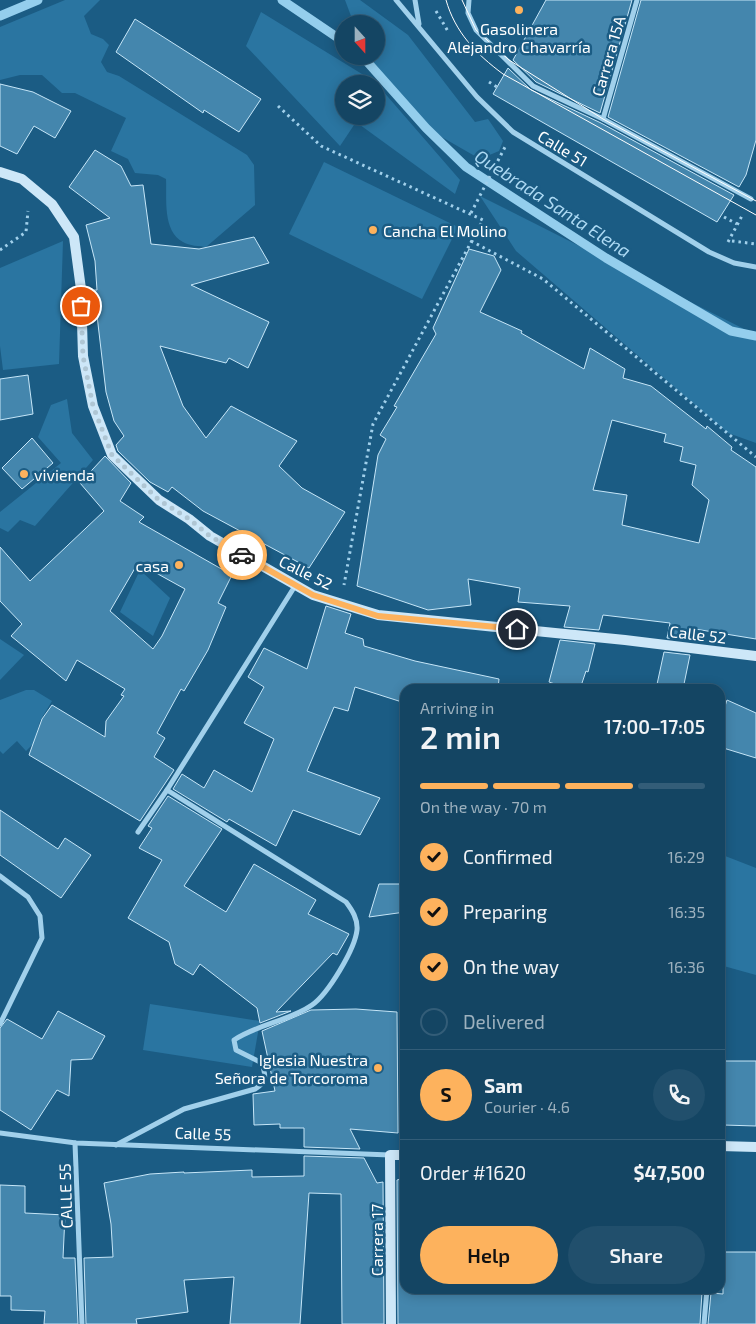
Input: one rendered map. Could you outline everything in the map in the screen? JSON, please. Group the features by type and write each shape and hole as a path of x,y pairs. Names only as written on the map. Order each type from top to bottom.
{"street":[{"name":"Calle 51","path":"396,0 477,97 513,132 719,257 756,267"},
{"path":"415,0 419,26"},
{"path":"469,0 468,13 476,30 533,86 603,119 751,199"},
{"name":"Carrera 15A","path":"603,119 637,0"},
{"name":"Calle 52","path":"0,172 22,178 52,204 74,237 80,289 83,356 93,406 112,455 159,500 189,519 210,536 313,595 378,616 615,639 756,656"},
{"path":"138,832 167,790 295,586"},
{"path":"116,1145 184,1109 254,1089 262,1084 266,1078 262,1063 236,1050 234,1040 312,1005 325,993 354,945 357,928 354,911 346,902 167,790"},
{"path":"0,876 28,897 40,916 42,938 0,1024"},
{"name":"CALLE 55","path":"0,1133 76,1143 82,1324"},
{"name":"Calle 55","path":"76,1143 400,1155"},
{"path":"725,1146 756,1147"},
{"name":"Carrera 17","path":"390,1155 391,1324"},
{"path":"704,1324 707,1294"}],"path":[{"path":"433,6 450,36"},
{"path":"278,106 320,146 483,220 373,424 340,604"},
{"path":"471,213 496,164"},
{"path":"0,250 26,232 29,208 22,178"},
{"path":"719,257 751,199"},
{"path":"724,216 737,224"},
{"path":"720,236 728,241 756,244"},
{"path":"471,241 543,279 756,456"}],"shaded area":[{"path":"65,0 100,0 84,16 91,34 103,39 109,45 101,62 107,72 119,76 247,155 254,165 255,205 206,247 185,243 176,237 167,214 166,179 158,175 135,173 128,159 111,151 126,118 75,93 62,93 42,75 20,75 0,80 0,27"},
{"path":"345,0 360,0 381,15 351,15"},
{"path":"261,12 335,57 335,65 347,65 364,75 335,75 335,125 354,125 340,146 246,46"},
{"path":"385,18 408,35 475,122 488,119 503,141 499,151 480,159 426,128 385,79 385,75 382,75 374,65 385,65"},
{"path":"385,94 460,180 455,194 360,125 385,125"},
{"name":"Cancha El Molino","path":"324,162 458,227 422,299 289,234"},
{"path":"480,196 756,335 756,443 728,433 516,251"},
{"path":"63,241 59,364 3,370 0,346 0,268"},
{"path":"67,399 72,433 93,460 35,526 20,520 8,532 0,528 0,512 61,463 38,437 51,405"},
{"path":"140,570 170,598 153,636 120,612"},
{"path":"0,639 24,655 0,680"},
{"path":"26,690 34,690 52,701 40,721 34,743 26,751 17,741 3,754 0,751 0,700"},
{"path":"725,856 756,868 756,975 725,966"},
{"path":"150,1004 260,1021 252,1067 143,1050"}],"building":[{"path":"546,0 632,0 600,113 536,82 513,60"},
{"path":"641,0 756,0 756,140 746,175 739,187 608,117"},
{"path":"135,19 261,99 239,132 204,110 203,113 116,52"},
{"path":"508,68 531,90 601,123 734,195 717,222 493,94"},
{"path":"0,84 33,92 71,111 55,138 34,126 17,154 0,146"},
{"path":"95,150 121,166 131,186 143,185 151,244 199,249 254,237 269,263 191,285 269,322 248,368 229,358 226,363 160,346 183,406 206,438 231,406 297,441 279,466 302,488 345,512 309,568 203,511 172,487 168,492 150,482 118,451 116,445 124,436 114,421 106,392 94,290 97,290 95,261 86,225 110,218 69,187"},
{"path":"469,249 494,256 501,270 480,312 522,331 521,333 584,369 590,348 625,369 623,378 651,386 706,429 707,426 732,447 731,450 756,467 756,639 695,629 693,641 667,638 670,623 603,615 599,630 564,627 570,606 518,602 520,588 468,579 471,605 428,610 357,586 378,455 386,439 380,435 397,407 394,406 436,334 433,328","holes":["612,420 666,434 664,442 683,447 680,461 696,465 692,485 709,500 699,543 622,525 627,495 593,490"]},
{"path":"28,375 33,414 0,420 0,379"},
{"name":"vivienda","path":"32,438 53,463 22,489 2,468"},
{"path":"105,456 131,483 120,501 144,517 139,522 232,575 218,603 226,607 208,650 184,691 181,689 157,733 165,738 154,757 174,770 140,821 29,755 42,719 52,705 105,737 106,721 124,696 121,695 125,689 77,660 66,681 11,636 22,624 0,601 0,547 30,581 104,511 80,483","holes":["138,563 185,589 162,636 153,649 110,611"]},
{"path":"326,606 351,614 345,633 363,639 364,646 415,661 499,679 498,684 400,684 400,701 355,687 348,711 334,707 307,771 380,798 360,835 293,810 276,846 229,819 227,822 173,789 182,774 204,788 214,770 252,792 274,739 244,723 264,687 248,677 264,648 307,669"},
{"path":"560,640 595,644 588,672 586,671 582,684 555,684 549,682"},
{"path":"664,652 690,655 684,684 657,684"},
{"path":"727,700 756,713 756,758 725,749 725,706"},
{"path":"168,796 222,829 184,886 226,912 254,864 316,900 308,914 349,934 337,955 333,953 276,1012 291,1011 260,1023 257,1008 200,964 193,975 175,964 169,942 128,918 162,860 139,848 152,828 148,826"},
{"path":"0,810 58,849 65,838 91,855 61,898 0,855"},
{"path":"379,884 400,884 400,913 369,917"},
{"path":"356,1009 397,1012 398,1133 350,1129 360,1149 304,1147 304,1128 280,1128 280,1124 254,1125 253,1094 275,1091 262,1031 311,1010"},
{"path":"58,1011 105,1036 92,1059 71,1060 69,1096 57,1090 31,1130 0,1110 0,1028 7,1019 42,1039"},
{"path":"725,1061 756,1061 756,1126 725,1125"},
{"path":"304,1156 364,1158 377,1183 383,1182 384,1324 342,1324 341,1194 309,1193 300,1324 230,1324 234,1277 184,1280 188,1312 136,1319 137,1324 86,1324 84,1258 113,1257 111,1224 104,1183 150,1174 184,1172 252,1170 252,1177 304,1176"},
{"path":"400,1179 400,1294 702,1294 700,1324 398,1324 397,1180"},
{"path":"0,1185 25,1186 25,1213 65,1215 63,1258 75,1258 78,1324 44,1324 45,1311 11,1310 11,1296 0,1296"},
{"path":"725,1252 756,1252 756,1324 708,1324 711,1294 725,1294"}],"waterway":[{"name":"Quebrada Santa Elena","path":"0,16 38,0"},
{"name":"Quebrada Santa Elena","path":"282,0 335,36"},
{"name":"Quebrada Santa Elena","path":"370,65 426,128 466,167 606,258 731,331 756,336"}],"tram line":[{"path":"446,0 455,22 468,42 484,59 503,74 756,215"},
{"path":"462,0 476,30 509,60 603,119 756,201"}],"way so far":[{"path":"81,306 83,356 93,406 112,455 159,500 189,519 210,536 242,555"}],"place":[{"name":"Gasolinera Alejandro Chavarría","path":"519,10"},
{"name":"Cancha El Molino","path":"373,230"},
{"name":"vivienda","path":"24,474"},
{"name":"casa","path":"179,565"},
{"name":"Iglesia Nuestra Señora de Torcoroma","path":"378,1068"}],"route":[{"path":"242,555 313,595 378,616 517,629"}]}
